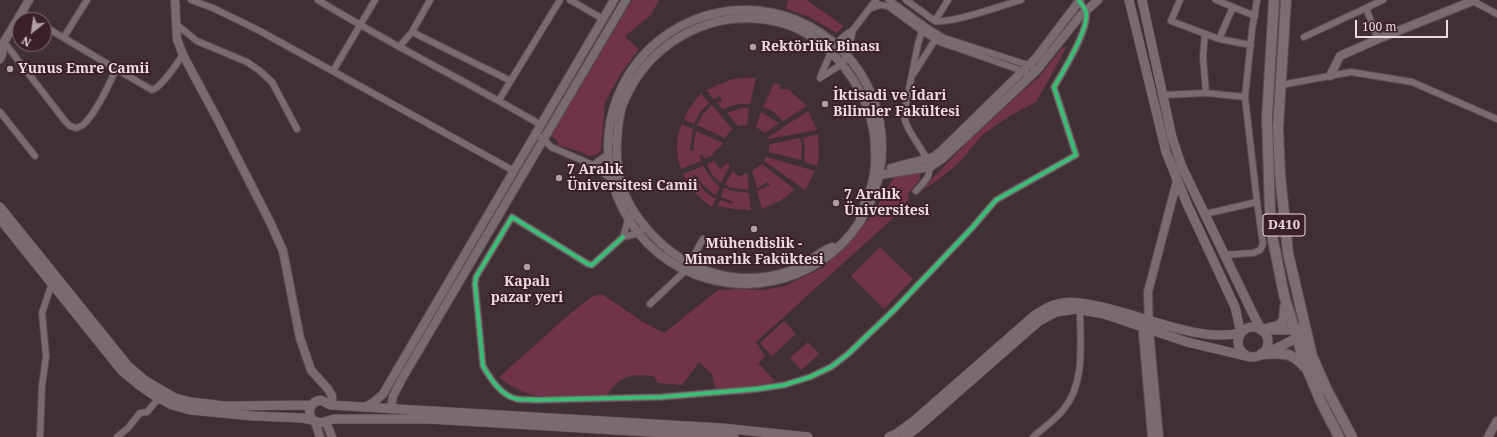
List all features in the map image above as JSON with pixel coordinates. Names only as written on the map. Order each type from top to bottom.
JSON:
[{"type":"highway","name":"D410","points":[[1274,0],[1267,118],[1268,180],[1273,240],[1284,295],[1308,371],[1321,402],[1339,437]]},
{"type":"highway","name":"D410","points":[[1286,0],[1278,128],[1283,215],[1288,253],[1312,356],[1326,388],[1352,437]]},
{"type":"highway","points":[[1262,330],[1278,326],[1284,321],[1286,311],[1284,295]]},
{"type":"highway","points":[[1262,354],[1286,354],[1296,358],[1308,371]]},
{"type":"main road","points":[[1129,0],[1166,152],[1177,181],[1235,307],[1241,333]]},
{"type":"main road","points":[[1142,0],[1172,137],[1182,167],[1223,255],[1267,337],[1268,347],[1262,354]]},
{"type":"main road","points":[[0,207],[128,366],[150,383],[175,398],[191,402],[225,406],[312,405]]},
{"type":"main road","points":[[0,219],[122,371],[139,385],[172,405],[190,410],[314,421],[320,423],[328,421],[428,419],[722,434]]},
{"type":"main road","points":[[889,437],[896,434],[914,421],[1035,315],[1054,305],[1076,302],[1105,307],[1202,334],[1232,335],[1241,333]]},
{"type":"main road","points":[[905,437],[1039,321],[1056,312],[1080,310],[1104,314],[1187,342],[1250,357],[1258,357],[1275,349],[1296,334],[1306,331]]},
{"type":"main road","points":[[1250,357],[1245,355],[1239,348],[1238,337],[1247,328],[1252,327],[1262,330],[1296,334]]},
{"type":"main road","points":[[314,421],[309,412],[314,402],[320,400],[331,405],[722,434],[808,437]]},
{"type":"main road","points":[[328,421],[332,411],[331,405]]},
{"type":"street","points":[[22,12],[29,0]]},
{"type":"street","points":[[64,37],[87,0]]},
{"type":"street","points":[[175,0],[177,39],[183,56],[219,122],[270,222],[283,251],[300,338],[311,370],[328,389],[332,396],[331,405]]},
{"type":"street","points":[[191,0],[213,8],[260,31],[514,171]]},
{"type":"street","points":[[318,0],[360,26],[499,100],[542,125]]},
{"type":"street","points":[[333,71],[375,0]]},
{"type":"street","points":[[399,47],[412,32],[430,0]]},
{"type":"street","points":[[499,100],[560,0]]},
{"type":"street","points":[[570,0],[603,19]]},
{"type":"street","points":[[391,409],[393,396],[403,377],[461,281],[539,137],[542,125],[614,0]]},
{"type":"street","points":[[365,407],[374,402],[383,394],[514,171],[539,137],[626,0]]},
{"type":"street","points":[[853,30],[847,33],[834,49],[820,78],[842,64],[847,55],[853,30],[876,0]]},
{"type":"street","points":[[889,0],[944,38],[1026,68],[1031,76]]},
{"type":"street","points":[[906,0],[935,21],[954,19],[1021,0]]},
{"type":"street","points":[[935,21],[948,0]]},
{"type":"street","points":[[879,172],[869,112],[860,91],[842,64],[834,49],[830,39],[792,18],[766,11],[749,9],[716,12],[696,18],[681,25],[653,45],[641,57],[631,71],[615,102],[609,127],[607,155],[610,178],[620,205],[632,218],[642,230],[650,246],[664,257],[688,267],[712,280],[764,284],[782,280],[815,265],[828,254],[832,247],[860,219],[861,212],[879,172],[883,138],[877,112],[868,90],[847,55],[834,49],[803,32],[778,22],[760,19],[725,21],[696,29],[681,36],[664,47],[642,71],[623,106],[617,140],[617,165],[619,182],[632,218],[623,237],[592,265],[588,264],[512,217],[476,277],[475,284],[482,366],[500,389],[516,399],[536,400],[660,397],[757,390],[784,385],[810,377],[831,367],[848,354],[879,324],[972,228],[996,200],[1076,155],[1054,87],[1082,33],[1085,21],[1085,11],[1080,0],[1036,58],[940,152],[933,157],[879,172]]},
{"type":"street","points":[[879,172],[930,167],[942,159],[1037,70],[1085,11],[1098,0]]},
{"type":"street","points":[[1180,0],[1171,21],[1218,39],[1251,45]]},
{"type":"street","points":[[1216,0],[1255,16]]},
{"type":"street","points":[[1223,255],[1253,253],[1260,250],[1263,244],[1245,98],[1258,0]]},
{"type":"street","points":[[1304,37],[1383,0]]},
{"type":"street","points":[[1330,76],[1340,56],[1378,39],[1474,1],[1497,14]]},
{"type":"street","points":[[869,9],[880,5],[888,6],[935,40],[946,46],[1037,70]]},
{"type":"street","points":[[1218,39],[1234,8]]},
{"type":"street","points":[[1366,8],[1378,39]]},
{"type":"street","points":[[176,24],[197,41],[247,62],[260,71],[272,82],[297,130]]},
{"type":"street","points":[[0,59],[2,55],[2,44],[12,28]]},
{"type":"street","points":[[52,30],[116,70],[152,90],[161,83],[183,56]]},
{"type":"street","points":[[916,191],[928,176],[930,167],[910,133],[904,120],[904,114],[922,31]]},
{"type":"street","points":[[412,32],[511,81]]},
{"type":"street","points":[[1205,34],[1203,57],[1206,93]]},
{"type":"street","points":[[912,76],[935,40]]},
{"type":"street","points":[[2,44],[65,121],[70,126],[76,128],[84,125],[106,90],[116,70]]},
{"type":"street","points":[[1281,85],[1351,72],[1412,82],[1497,119]]},
{"type":"street","points":[[1163,95],[1206,93],[1245,98]]},
{"type":"street","points":[[0,112],[35,156]]},
{"type":"street","points":[[539,137],[551,147],[593,165],[610,178]]},
{"type":"street","points":[[608,140],[617,140]]},
{"type":"street","points":[[593,165],[607,155]]},
{"type":"street","points":[[1159,437],[1145,318],[1148,292],[1177,181]]},
{"type":"street","points":[[1205,214],[1257,202]]},
{"type":"street","points":[[623,237],[642,230]]},
{"type":"street","points":[[650,304],[688,267],[703,239]]},
{"type":"street","points":[[40,437],[42,386],[46,356],[42,312],[52,283]]},
{"type":"street","points":[[1033,437],[1064,409],[1077,383],[1080,364],[1080,310]]},
{"type":"street","points":[[1146,328],[1152,437]]},
{"type":"street","points":[[117,437],[128,428],[140,413],[147,412],[159,398]]},
{"type":"street","points":[[314,421],[320,437]]},
{"type":"street","points":[[328,421],[332,437]]},
{"type":"street","points":[[1488,437],[1497,421]]},
{"type":"shaded area","points":[[632,0],[659,0],[651,15],[625,36],[639,49],[621,73],[605,102],[600,152],[596,155],[588,156],[582,152],[558,145],[557,140],[551,136]]},
{"type":"shaded area","points":[[788,0],[807,0],[843,27],[838,32],[835,32],[809,17],[786,9]]},
{"type":"shaded area","points":[[1066,47],[1036,102],[1011,115],[982,135],[959,163],[935,182],[919,192],[983,126],[1039,77],[1062,48]]},
{"type":"shaded area","points":[[756,78],[750,104],[730,106],[723,109],[717,103],[722,101],[720,96],[713,99],[707,90],[732,79]]},
{"type":"shaded area","points":[[774,83],[780,85],[782,90],[788,89],[807,106],[783,121],[773,111],[763,107]]},
{"type":"shaded area","points":[[701,93],[709,103],[700,112],[694,124],[684,120],[688,110]]},
{"type":"shaded area","points":[[712,105],[733,130],[730,131],[725,138],[697,125],[704,113]]},
{"type":"shaded area","points":[[742,108],[749,108],[747,125],[738,126],[727,113]]},
{"type":"shaded area","points":[[808,111],[817,130],[767,138]]},
{"type":"shaded area","points":[[761,112],[779,123],[765,133],[756,127]]},
{"type":"shaded area","points":[[682,124],[693,129],[690,150],[694,150],[696,131],[723,143],[712,156],[704,159],[703,155],[700,154],[701,161],[681,169],[678,158],[677,141]]},
{"type":"shaded area","points":[[818,134],[819,154],[817,166],[804,162],[805,149],[803,138]]},
{"type":"shaded area","points":[[800,138],[802,144],[801,160],[769,152],[769,146],[771,144]]},
{"type":"shaded area","points":[[766,157],[815,171],[805,190],[764,161]]},
{"type":"shaded area","points":[[714,161],[720,169],[728,163],[730,165],[721,183],[712,175],[707,164]]},
{"type":"shaded area","points":[[762,164],[793,188],[793,191],[780,201],[762,209],[757,191],[770,185],[768,182],[757,188],[752,171]]},
{"type":"shaded area","points":[[703,166],[714,182],[720,187],[716,195],[703,185],[696,175],[693,176],[706,193],[716,199],[712,207],[695,193],[683,174]]},
{"type":"shaded area","points":[[733,171],[735,174],[740,176],[747,173],[749,190],[731,188],[725,184]]},
{"type":"shaded area","points":[[920,173],[920,179],[908,194],[909,199],[891,220],[756,342],[765,356],[758,363],[775,381],[744,395],[720,393],[714,384],[712,374],[699,362],[682,385],[658,383],[654,376],[638,375],[625,378],[620,381],[610,391],[605,399],[563,399],[536,396],[523,392],[511,386],[499,377],[591,297],[602,294],[643,322],[664,333],[718,290],[762,290],[785,286],[824,267],[847,239],[872,216],[894,177]]},
{"type":"shaded area","points":[[724,188],[732,191],[749,193],[751,210],[718,206],[720,200],[732,204],[733,202],[721,197]]},
{"type":"shaded area","points":[[880,247],[913,279],[884,309],[851,276]]},
{"type":"shaded area","points":[[784,321],[796,334],[772,356],[760,343]]},
{"type":"shaded area","points":[[808,342],[819,354],[801,370],[790,358]]},
{"type":"cycle path","points":[[623,237],[592,265],[588,264],[512,217],[476,277],[475,284],[483,366],[497,386],[506,394],[517,399],[536,400],[661,397],[757,389],[784,385],[810,377],[831,367],[848,354],[895,309],[972,228],[996,200],[1076,155],[1054,87],[1075,50],[1084,28],[1086,12],[1079,1]]},
{"type":"place","name":"Rektörlük Binası","points":[[753,47]]},
{"type":"place","name":"Yunus Emre Camii","points":[[10,69]]},
{"type":"place","name":"İktisadi ve İdari Bilimler Fakültesi","points":[[825,104]]},
{"type":"place","name":"7 Aralık Üniversitesi Camii","points":[[559,178]]},
{"type":"place","name":"7 Aralık Üniversitesi","points":[[836,203]]},
{"type":"place","name":"Mühendislik - Mimarlık Faküktesi","points":[[754,229]]},
{"type":"place","name":"Kapalı pazar yeri","points":[[527,267]]}]
